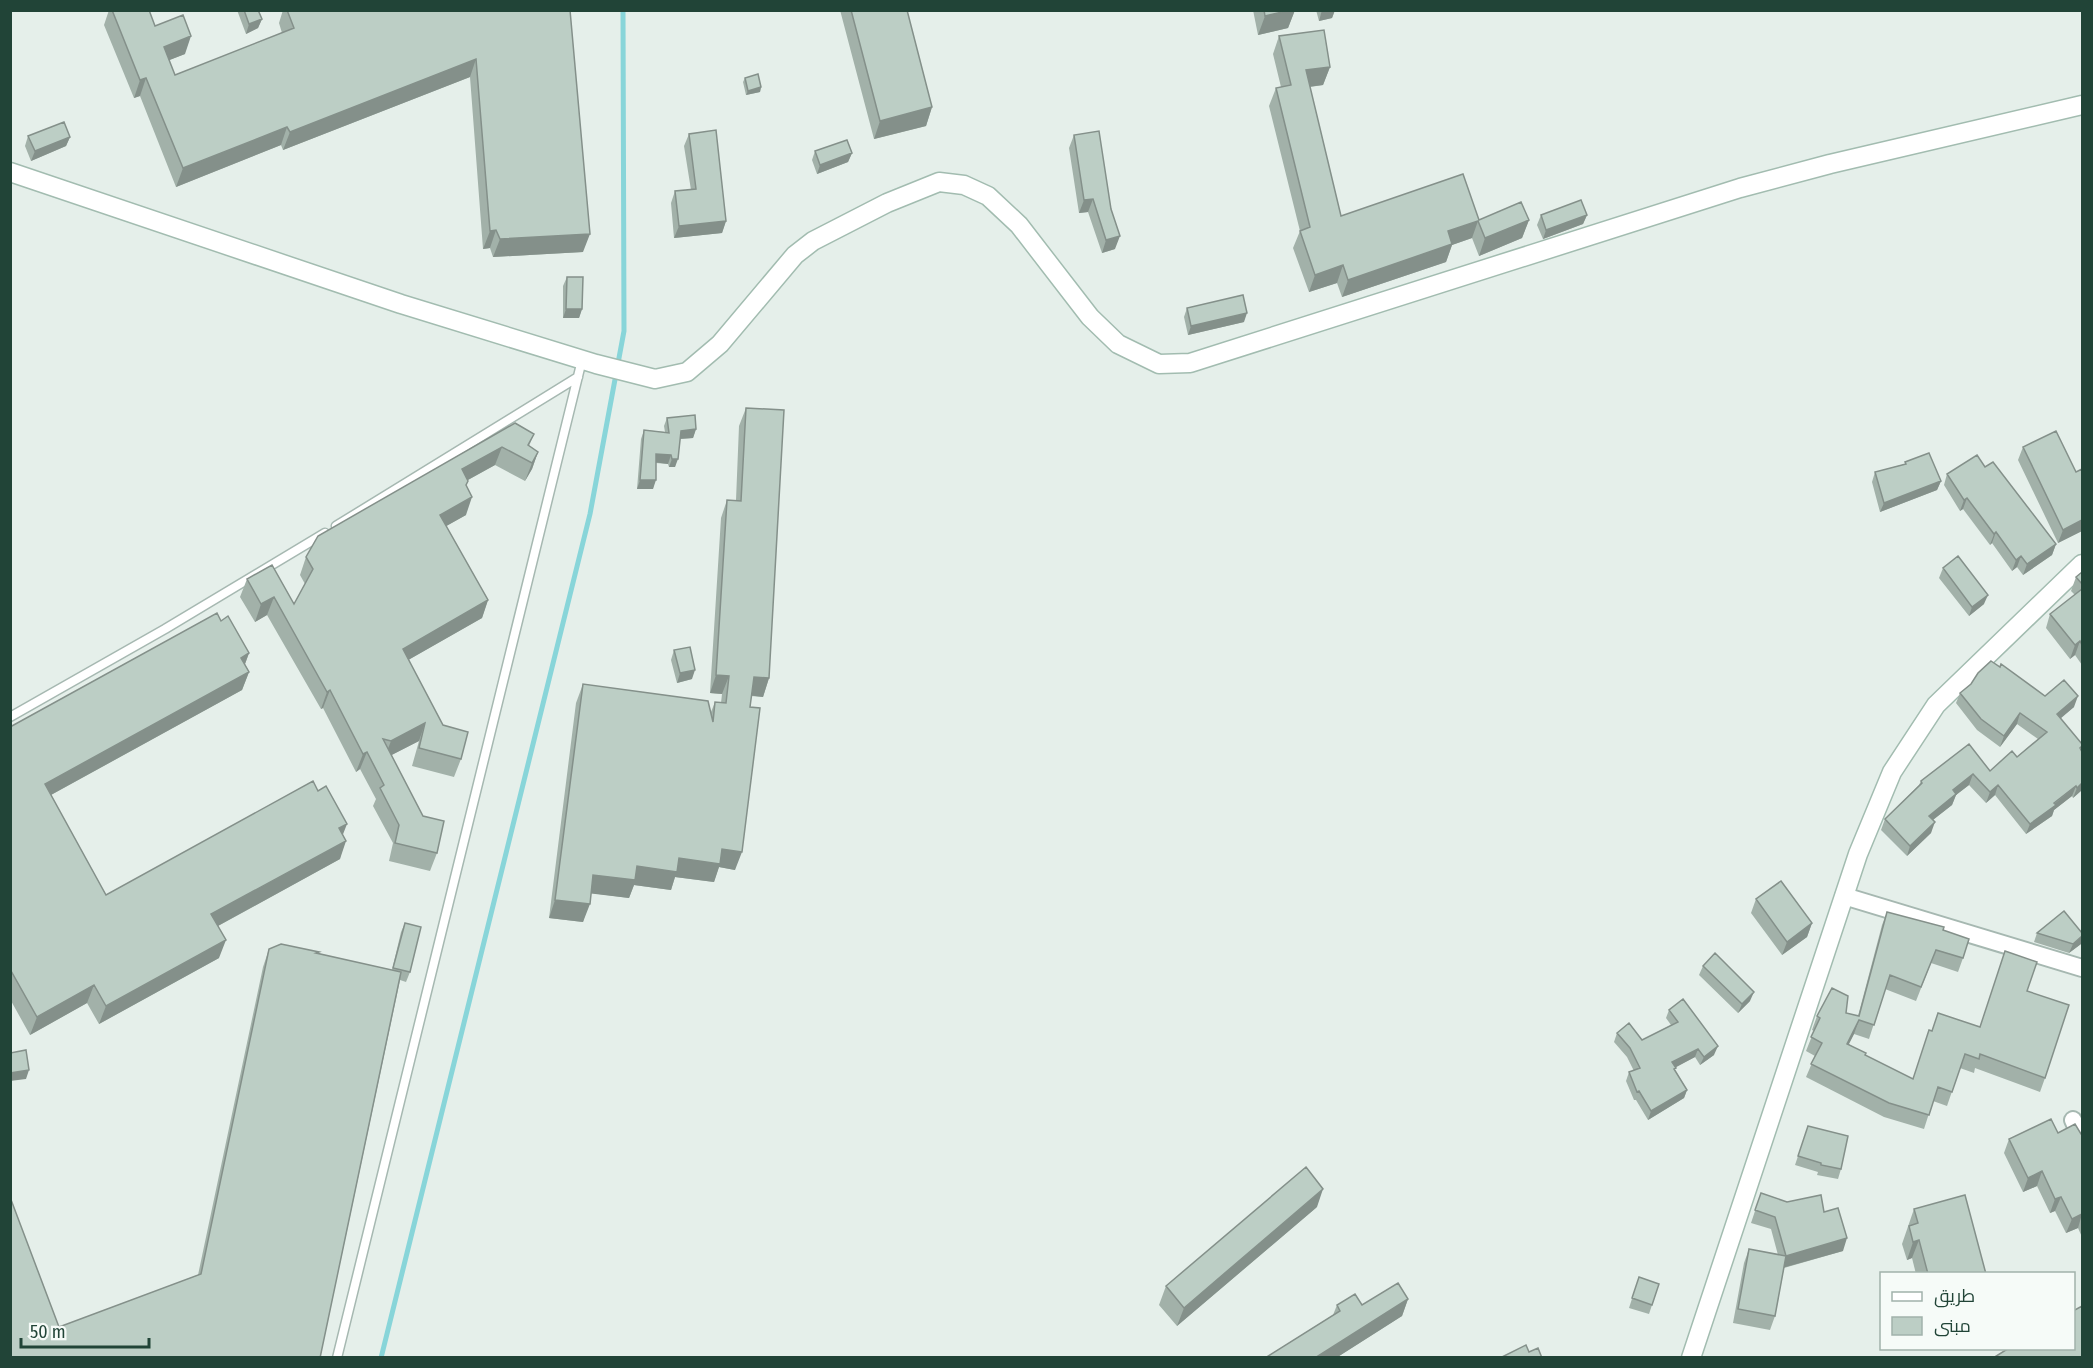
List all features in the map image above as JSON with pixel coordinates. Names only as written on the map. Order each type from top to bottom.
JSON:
[{"type":"main road","points":[[10,172],[585,367],[655,379],[687,372],[720,344],[795,255],[813,241],[887,203],[939,182],[964,185],[988,196],[1019,225],[1090,317],[1118,344],[1159,364],[1190,363],[1740,188],[1830,164],[2082,105]]},
{"type":"main road","points":[[1691,1358],[1858,854],[1892,772],[1936,705],[2082,564]]},
{"type":"street","points":[[1844,896],[2082,968]]},
{"type":"street","points":[[2073,1120],[2082,1140]]},
{"type":"lane","points":[[10,717],[165,629],[377,501],[585,367]]},
{"type":"lane","points":[[337,1358],[585,367]]},
{"type":"building","points":[[112,10],[149,10],[155,26],[183,15],[191,36],[164,47],[175,75],[294,28],[287,10],[570,10],[590,234],[500,239],[496,230],[490,231],[476,59],[290,132],[287,127],[183,168],[146,78],[140,80]]},
{"type":"building","points":[[244,10],[258,10],[262,19],[249,24]]},
{"type":"building","points":[[851,10],[907,10],[932,107],[880,121]]},
{"type":"building","points":[[1264,10],[1291,10],[1265,16]]},
{"type":"building","points":[[1324,30],[1330,67],[1306,70],[1341,216],[1463,174],[1479,220],[1521,202],[1529,220],[1485,238],[1478,221],[1448,231],[1452,244],[1348,280],[1343,265],[1315,275],[1300,231],[1310,227],[1276,88],[1291,85],[1279,36]]},
{"type":"building","points":[[758,74],[761,87],[748,91],[745,78]]},
{"type":"building","points":[[64,122],[70,137],[35,151],[28,136]]},
{"type":"building","points":[[716,130],[726,221],[679,226],[675,191],[696,189],[689,134]]},
{"type":"building","points":[[1099,131],[1111,209],[1120,236],[1106,240],[1093,199],[1084,200],[1074,135]]},
{"type":"building","points":[[847,140],[852,153],[820,165],[815,151]]},
{"type":"building","points":[[1581,200],[1587,215],[1546,230],[1541,215]]},
{"type":"building","points":[[567,277],[583,277],[582,309],[566,309]]},
{"type":"building","points":[[1243,295],[1247,313],[1191,326],[1187,308]]},
{"type":"building","points":[[746,408],[784,410],[769,678],[754,677],[750,707],[760,708],[742,852],[722,849],[720,864],[679,858],[677,872],[637,866],[635,880],[593,875],[590,904],[555,900],[583,684],[708,701],[713,722],[715,702],[726,703],[729,676],[716,675],[727,500],[741,501]]},
{"type":"building","points":[[695,415],[696,429],[681,431],[678,459],[672,459],[671,455],[656,454],[656,480],[640,480],[644,430],[669,433],[667,418]]},
{"type":"building","points":[[515,423],[534,434],[528,445],[538,452],[532,463],[502,447],[462,469],[472,497],[440,515],[488,600],[403,649],[443,725],[468,732],[461,759],[419,748],[425,723],[391,741],[383,739],[423,816],[444,821],[437,853],[395,843],[399,825],[380,788],[384,785],[367,752],[363,754],[330,690],[327,692],[274,597],[261,604],[247,579],[272,565],[294,604],[313,569],[306,557],[318,536]]},
{"type":"building","points":[[2056,431],[2076,472],[2082,469],[2082,520],[2063,530],[2023,447]]},
{"type":"building","points":[[1929,453],[1941,481],[1884,503],[1875,472],[1906,464],[1905,462]]},
{"type":"building","points":[[1977,455],[1985,467],[1993,462],[2056,544],[2027,564],[2021,556],[2016,560],[1967,498],[1964,500],[1947,474]]},
{"type":"building","points":[[1958,556],[1988,595],[1972,607],[1943,568]]},
{"type":"building","points":[[2082,572],[2082,584],[2076,577]]},
{"type":"building","points":[[2082,589],[2082,645],[2080,641],[2075,645],[2050,614]]},
{"type":"building","points":[[217,613],[221,621],[228,616],[249,653],[241,658],[249,672],[45,784],[106,895],[313,781],[318,791],[326,786],[347,824],[339,828],[346,841],[211,914],[226,940],[106,1006],[94,985],[37,1017],[10,969],[10,727]]},
{"type":"building","points":[[690,647],[695,670],[680,673],[674,650]]},
{"type":"building","points":[[1991,661],[2000,667],[2001,664],[2045,696],[2064,680],[2078,696],[2057,714],[2082,744],[2080,748],[2082,783],[2030,824],[1998,785],[1990,792],[1973,774],[1953,790],[1956,794],[1929,816],[1935,822],[1910,846],[1885,819],[1922,783],[1921,781],[1969,744],[1990,771],[2012,751],[2017,757],[2047,732],[2020,713],[2004,736],[1981,719],[1960,693]]},
{"type":"building","points":[[1781,881],[1812,923],[1787,942],[1756,899]]},
{"type":"building","points":[[2064,911],[2082,933],[2082,936],[2073,944],[2037,933]]},
{"type":"building","points":[[1887,912],[1944,927],[1943,930],[1969,939],[1963,958],[1936,950],[1921,987],[1890,975],[1874,1025],[1859,1020],[1847,1044],[1913,1079],[1929,1030],[1932,1031],[1938,1013],[1980,1027],[2005,951],[2037,962],[2027,991],[2069,1005],[2045,1078],[1980,1054],[1979,1059],[1965,1054],[1952,1092],[1938,1087],[1929,1115],[1889,1103],[1811,1064],[1822,1043],[1811,1037],[1820,1018],[1817,1016],[1832,988],[1848,996],[1846,1013],[1859,1016]]},
{"type":"building","points":[[405,923],[421,927],[410,972],[393,968]]},
{"type":"building","points":[[281,944],[401,972],[320,1358],[10,1358],[10,1197],[59,1327],[201,1274],[269,949]]},
{"type":"building","points":[[1715,953],[1754,992],[1742,1004],[1703,966]]},
{"type":"building","points":[[1683,999],[1718,1046],[1704,1057],[1698,1049],[1672,1062],[1687,1090],[1651,1111],[1639,1091],[1637,1092],[1629,1072],[1640,1068],[1630,1048],[1617,1033],[1629,1023],[1642,1040],[1678,1022],[1669,1010]]},
{"type":"building","points":[[26,1050],[29,1070],[10,1073],[10,1053]]},
{"type":"building","points":[[2051,1119],[2058,1133],[2075,1124],[2082,1134],[2082,1214],[2072,1219],[2061,1197],[2055,1199],[2042,1171],[2028,1178],[2009,1139]]},
{"type":"building","points":[[1808,1126],[1848,1136],[1841,1169],[1821,1165],[1821,1163],[1798,1156]]},
{"type":"building","points":[[1306,1167],[1323,1189],[1184,1308],[1166,1286]]},
{"type":"building","points":[[1761,1193],[1787,1202],[1821,1195],[1824,1212],[1838,1208],[1847,1238],[1786,1256],[1775,1217],[1755,1210]]},
{"type":"building","points":[[1965,1195],[1985,1272],[1927,1272],[1919,1240],[1913,1242],[1909,1226],[1918,1223],[1914,1209]]},
{"type":"building","points":[[1749,1249],[1786,1256],[1775,1316],[1738,1309]]},
{"type":"building","points":[[1639,1277],[1659,1284],[1652,1305],[1632,1298]]},
{"type":"building","points":[[1398,1283],[1408,1299],[1315,1358],[1265,1358],[1340,1311],[1337,1305],[1355,1294],[1362,1305]]},
{"type":"building","points":[[2082,1306],[2082,1358],[1993,1358],[2006,1350],[2075,1350],[2075,1310]]},
{"type":"building","points":[[1526,1345],[1529,1352],[1538,1348],[1542,1358],[1500,1358]]},
{"type":"waterway","points":[[381,1358],[590,514],[624,331],[623,10]]}]
